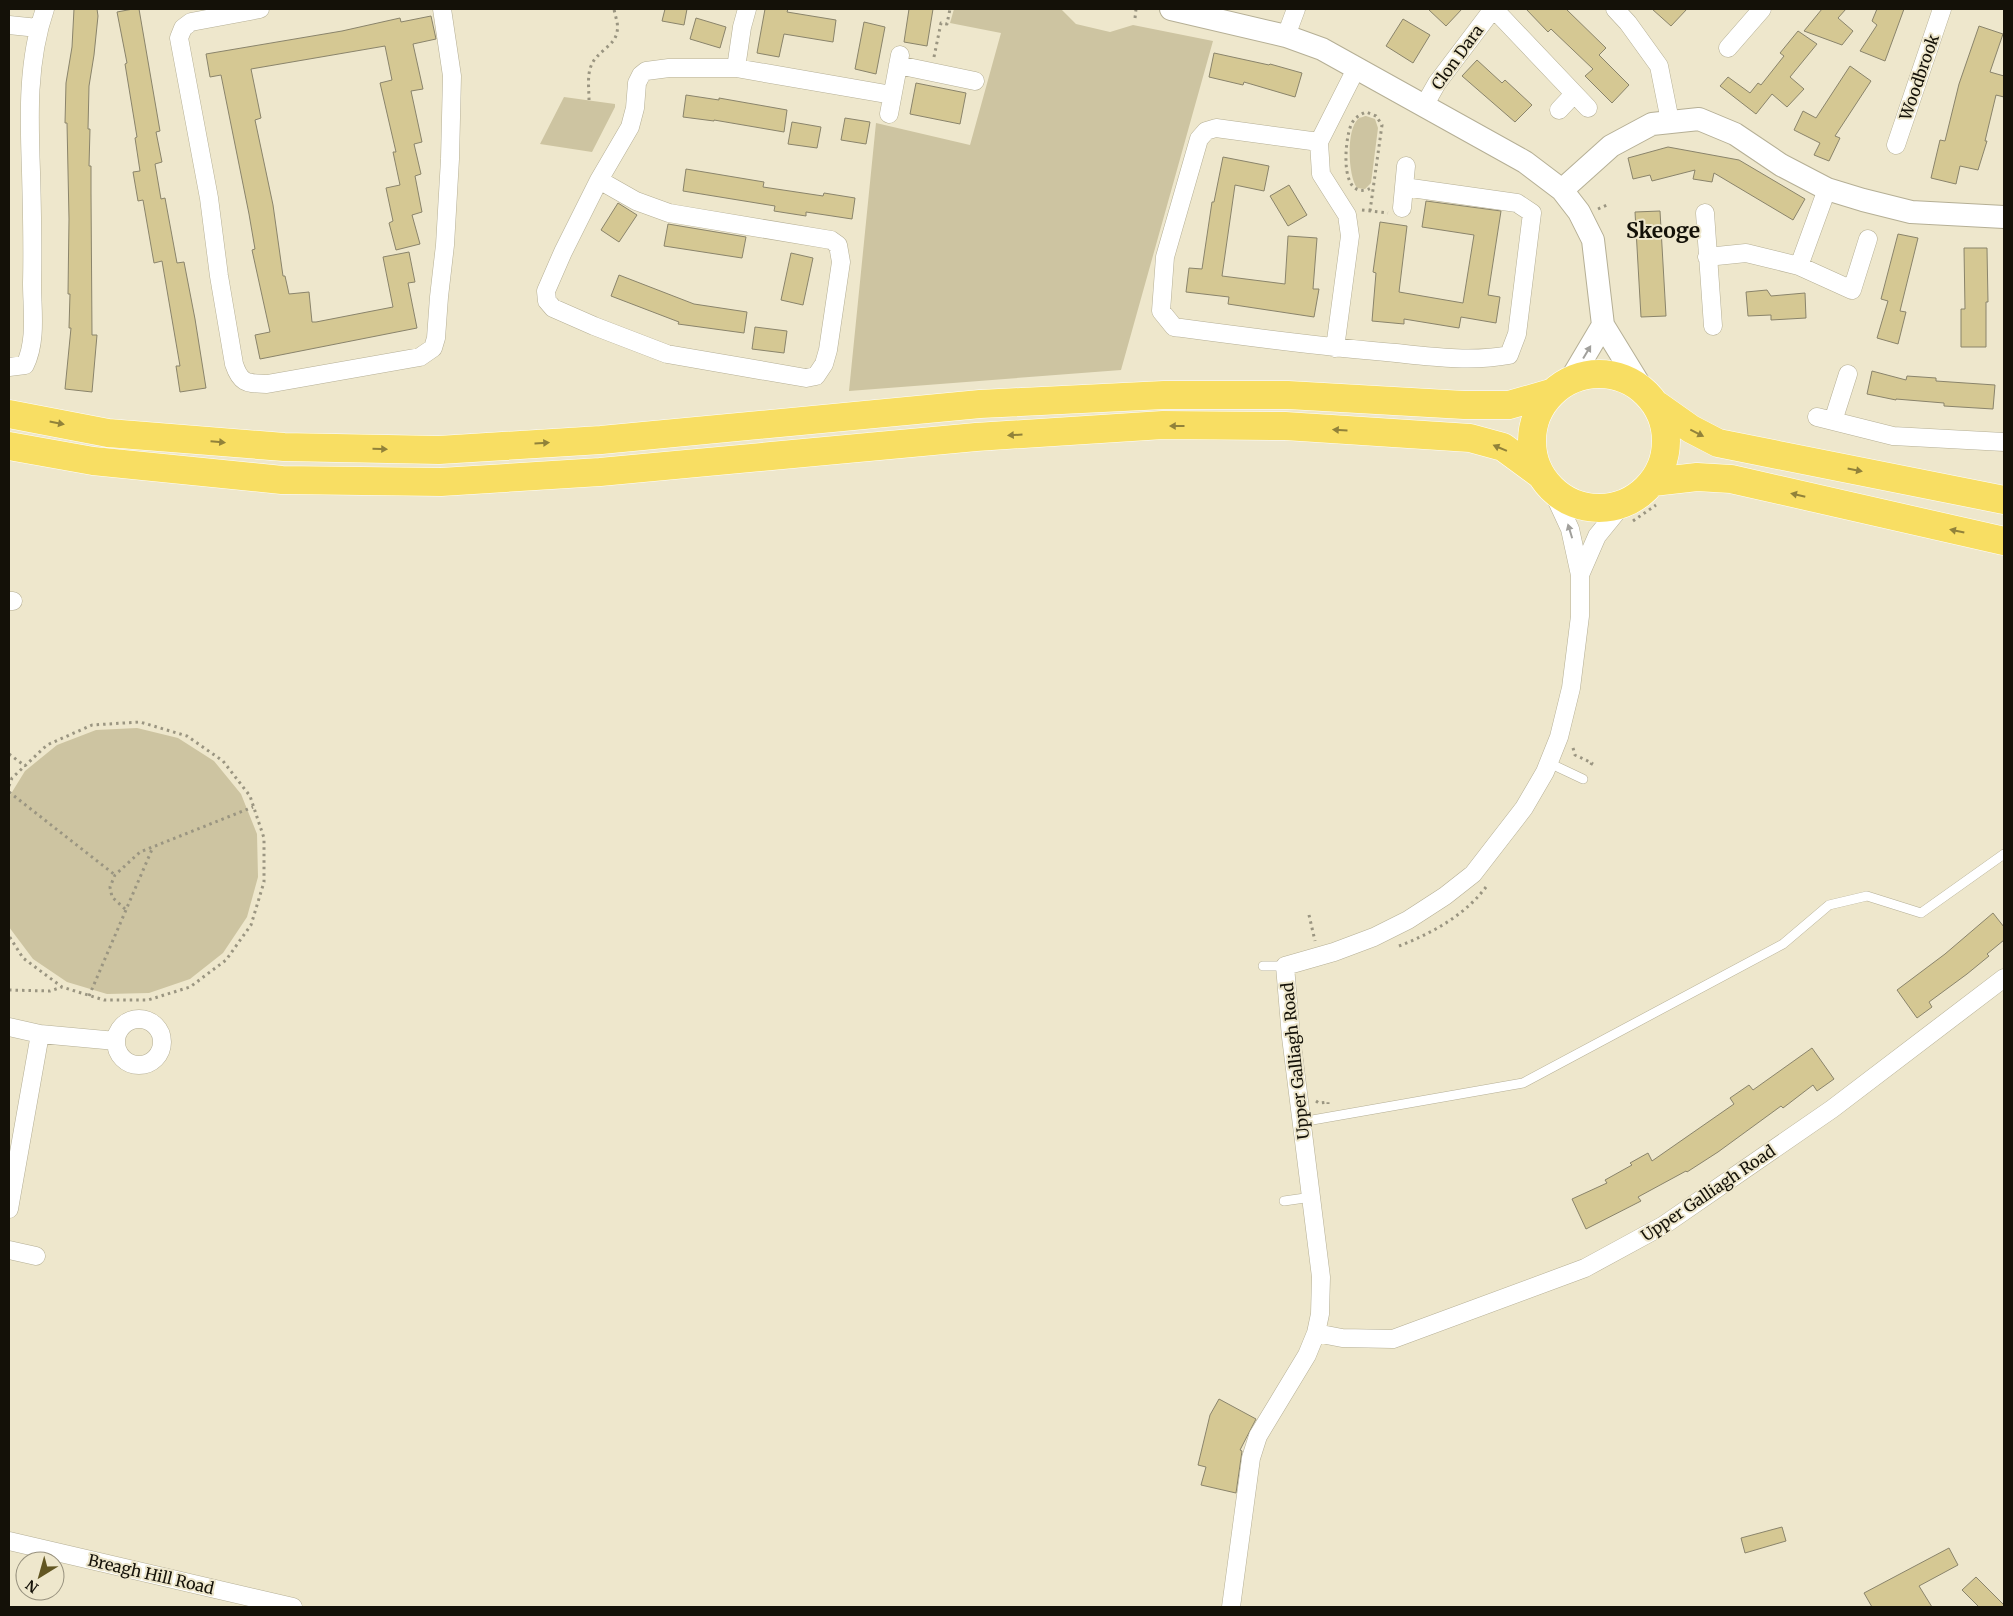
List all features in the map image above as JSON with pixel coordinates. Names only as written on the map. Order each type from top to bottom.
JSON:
[{"type":"highway","points":[[9,414],[108,433],[284,447],[439,450],[601,440],[970,405],[1164,395],[1288,395],[1464,405],[1509,405],[1588,374],[1607,373],[1625,378],[1691,430],[1718,443],[2004,500]]},
{"type":"highway","points":[[1546,482],[1532,454],[1532,432],[1538,410],[1561,386]]},
{"type":"highway","points":[[9,446],[93,461],[282,480],[441,482],[600,472],[976,437],[1162,426],[1286,426],[1470,438],[1503,447],[1568,501],[1586,507],[1605,508],[1623,504],[1640,495],[1653,482],[1663,464],[1667,444],[1665,424],[1649,396]]},
{"type":"highway","points":[[1653,482],[1697,477],[1731,479],[2004,541]]},
{"type":"street","points":[[9,367],[24,365],[29,357],[32,339],[33,237],[29,115],[38,28],[45,9]]},
{"type":"street","points":[[260,9],[191,22],[183,28],[179,38],[209,198],[219,276],[234,364],[238,375],[243,381],[267,384],[420,357],[433,348],[436,338],[443,270],[450,160],[452,76],[442,9]]},
{"type":"street","points":[[736,68],[746,9]]},
{"type":"street","points":[[1171,9],[1286,36],[1322,49],[1525,162],[1562,190],[1579,212],[1594,240],[1603,325],[1649,396]]},
{"type":"street","points":[[1286,36],[1296,9]]},
{"type":"street","points":[[1494,9],[1588,108]]},
{"type":"street","name":"Clon Dara","points":[[1424,106],[1437,82],[1494,9]]},
{"type":"street","points":[[1615,9],[1628,22],[1660,66],[1670,121]]},
{"type":"street","points":[[1728,48],[1762,9]]},
{"type":"street","name":"Woodbrook","points":[[1896,145],[1942,9]]},
{"type":"street","points":[[9,25],[38,28]]},
{"type":"street","points":[[889,114],[899,60],[931,72],[976,81]]},
{"type":"street","points":[[1335,348],[1350,236],[1348,215],[1321,174],[1318,142],[1357,67]]},
{"type":"street","points":[[599,180],[636,202],[669,213],[831,240],[838,245],[841,262],[828,350],[824,364],[816,376],[806,378],[667,354],[553,308],[546,301],[546,291],[599,180],[630,127],[635,108],[637,82],[646,71],[669,68],[736,68],[892,95]]},
{"type":"street","points":[[1560,110],[1574,94]]},
{"type":"street","points":[[1562,190],[1611,146],[1652,124],[1699,119],[1735,134],[1781,166],[1827,189],[1911,212],[2004,217]]},
{"type":"street","points":[[1318,142],[1216,128],[1206,131],[1199,138],[1165,256],[1161,310],[1174,327],[1335,348],[1446,358],[1509,355],[1517,334],[1532,213],[1517,203],[1404,187]]},
{"type":"street","points":[[1402,208],[1406,166]]},
{"type":"street","points":[[1799,266],[1827,189]]},
{"type":"street","points":[[1705,213],[1713,326]]},
{"type":"street","points":[[1707,257],[1746,253],[1799,266],[1852,290],[1868,239]]},
{"type":"street","points":[[1561,386],[1603,325]]},
{"type":"street","points":[[1848,374],[1825,419],[1894,436],[2004,442]]},
{"type":"street","name":"Upper Galliagh Road","points":[[1231,1607],[1251,1458],[1258,1436],[1307,1355],[1316,1333],[1320,1314],[1321,1277],[1291,1036],[1285,966],[1374,937],[1408,920],[1445,896],[1473,874],[1524,808],[1546,772],[1558,737],[1571,688],[1580,616],[1580,575],[1570,529],[1546,482]]},
{"type":"street","name":"Upper Galliagh Road","points":[[1580,575],[1597,536],[1623,504]]},
{"type":"street","name":"Upper Galliagh Road","points":[[1316,1333],[1342,1338],[1393,1339],[1585,1268],[1664,1225],[1816,1120],[2004,978]]},
{"type":"street","points":[[9,1027],[40,1034],[116,1040]]},
{"type":"street","points":[[9,1209],[40,1034]]},
{"type":"street","points":[[9,1250],[36,1256]]},
{"type":"street","name":"Breagh Hill Road","points":[[9,1541],[293,1607]]},
{"type":"lane","points":[[1549,763],[1583,778]]},
{"type":"lane","points":[[1301,1122],[1524,1083],[1783,944],[1829,905],[1867,896],[1921,913],[2004,854]]},
{"type":"lane","points":[[1263,966],[1285,966]]},
{"type":"lane","points":[[1284,1201],[1312,1197]]},
{"type":"path","points":[[589,100],[588,76],[591,65],[617,33],[614,9]]},
{"type":"path","points":[[931,72],[941,23],[947,24],[950,9]]},
{"type":"path","points":[[1135,18],[1136,9]]},
{"type":"path","points":[[1370,211],[1382,125],[1376,116],[1366,112],[1357,116],[1350,127],[1347,142],[1347,170],[1350,185],[1356,190],[1365,191],[1373,187]]},
{"type":"path","points":[[1348,215],[1361,210],[1385,214],[1402,208]]},
{"type":"path","points":[[9,786],[12,778],[47,745],[92,726],[140,722],[187,736],[223,761],[250,796],[264,838],[264,882],[251,925],[226,960],[190,987],[148,1000],[104,1000],[89,996],[62,987],[23,958],[9,936]]},
{"type":"path","points":[[9,754],[25,766]]},
{"type":"path","points":[[9,792],[115,874]]},
{"type":"path","points":[[125,909],[112,897],[110,888],[115,874],[140,852],[253,807]]},
{"type":"path","points":[[89,996],[153,846]]},
{"type":"path","points":[[1401,945],[1448,923],[1475,901]]},
{"type":"path","points":[[1309,915],[1319,956]]},
{"type":"path","points":[[9,990],[50,991],[62,987]]},
{"type":"shaded area","points":[[954,9],[1061,9],[1076,24],[1110,32],[1133,25],[1213,41],[1121,370],[849,391],[876,123],[970,145],[1001,33],[950,23]]},
{"type":"shaded area","points":[[564,97],[615,104],[592,152],[540,144]]},
{"type":"shaded area","points":[[1366,116],[1375,119],[1378,128],[1371,183],[1365,189],[1357,188],[1354,182],[1350,164],[1350,143],[1354,125],[1358,119]]},
{"type":"shaded area","points":[[137,728],[178,738],[214,761],[241,794],[257,834],[258,877],[247,917],[223,953],[190,979],[149,993],[107,994],[67,982],[33,959],[9,927],[9,797],[25,771],[57,745],[96,730]]},
{"type":"building","points":[[74,9],[97,9],[98,16],[89,86],[88,129],[90,129],[89,166],[91,166],[92,335],[97,335],[92,392],[65,389],[71,328],[69,328],[70,294],[68,294],[69,219],[67,123],[65,123],[66,83],[72,47]]},
{"type":"building","points":[[139,9],[160,131],[156,132],[162,162],[155,164],[161,199],[165,198],[177,263],[184,262],[206,388],[180,392],[176,366],[180,366],[162,261],[154,263],[143,200],[138,201],[133,172],[140,171],[135,138],[137,137],[125,64],[127,63],[117,12]]},
{"type":"building","points":[[665,9],[687,9],[684,25],[662,21]]},
{"type":"building","points":[[765,9],[788,9],[787,12],[836,20],[833,42],[784,34],[779,57],[757,53]]},
{"type":"building","points":[[909,9],[933,9],[927,46],[904,42]]},
{"type":"building","points":[[1428,9],[1462,9],[1446,26]]},
{"type":"building","points":[[1526,9],[1566,9],[1606,48],[1599,55],[1629,85],[1612,103],[1585,76],[1593,69],[1551,29],[1548,32]]},
{"type":"building","points":[[1652,9],[1687,9],[1671,26]]},
{"type":"building","points":[[1822,9],[1846,9],[1838,18],[1853,31],[1842,45],[1804,31]]},
{"type":"building","points":[[1877,9],[1904,9],[1885,61],[1860,51],[1877,25],[1872,21]]},
{"type":"building","points":[[431,16],[436,39],[413,44],[423,89],[411,91],[422,142],[414,144],[421,174],[415,176],[422,212],[412,215],[420,244],[396,250],[389,223],[393,221],[386,188],[400,185],[393,152],[396,152],[380,83],[392,80],[385,46],[251,69],[261,118],[255,120],[273,205],[283,276],[285,276],[289,294],[309,292],[312,322],[393,307],[383,257],[409,252],[415,282],[408,283],[417,328],[260,359],[255,335],[270,332],[252,250],[255,249],[249,214],[221,75],[210,77],[206,54],[342,31],[400,18],[401,22]]},
{"type":"building","points":[[696,18],[726,27],[720,48],[690,39]]},
{"type":"building","points":[[1403,19],[1430,35],[1413,63],[1386,46]]},
{"type":"building","points":[[864,22],[885,27],[876,74],[855,69]]},
{"type":"building","points":[[1979,26],[2003,34],[1990,72],[2004,76],[2004,97],[1996,95],[1985,141],[1987,141],[1978,170],[1960,166],[1956,184],[1931,178],[1940,140],[1945,141],[1959,84]]},
{"type":"building","points":[[1798,31],[1817,44],[1790,77],[1804,89],[1787,107],[1772,94],[1756,114],[1720,86],[1728,77],[1750,93],[1758,83],[1761,85],[1784,56],[1780,53]]},
{"type":"building","points":[[1214,53],[1270,64],[1302,73],[1295,97],[1244,82],[1243,85],[1209,77]]},
{"type":"building","points":[[1477,60],[1502,83],[1505,80],[1532,105],[1515,122],[1462,76]]},
{"type":"building","points":[[1850,66],[1871,81],[1835,136],[1840,138],[1829,161],[1814,155],[1820,143],[1794,130],[1803,111],[1816,118]]},
{"type":"building","points":[[916,83],[966,93],[960,124],[910,114]]},
{"type":"building","points":[[686,95],[719,100],[719,98],[787,110],[784,132],[714,120],[683,117]]},
{"type":"building","points":[[845,118],[870,122],[866,144],[841,140]]},
{"type":"building","points":[[792,122],[821,127],[817,148],[788,144]]},
{"type":"building","points":[[1668,147],[1739,160],[1805,199],[1793,220],[1714,173],[1712,182],[1693,179],[1695,170],[1652,181],[1650,175],[1633,179],[1628,158]]},
{"type":"building","points":[[1223,157],[1269,166],[1264,191],[1235,185],[1222,276],[1285,284],[1288,236],[1317,238],[1313,289],[1319,289],[1314,317],[1228,304],[1229,297],[1186,292],[1189,268],[1202,269],[1212,202],[1214,202]]},
{"type":"building","points":[[686,169],[764,182],[763,187],[823,196],[824,193],[855,198],[852,219],[806,212],[806,216],[774,211],[775,206],[683,191]]},
{"type":"building","points":[[1289,185],[1307,215],[1288,226],[1270,196]]},
{"type":"building","points":[[1426,201],[1501,211],[1488,295],[1500,297],[1496,323],[1461,317],[1459,328],[1404,319],[1404,324],[1372,321],[1376,273],[1373,272],[1380,222],[1407,226],[1399,292],[1463,303],[1474,235],[1422,227]]},
{"type":"building","points":[[618,203],[637,215],[619,242],[601,230]]},
{"type":"building","points":[[1660,211],[1666,316],[1641,317],[1635,212]]},
{"type":"building","points":[[668,224],[746,237],[742,258],[664,246]]},
{"type":"building","points":[[1898,234],[1918,238],[1900,311],[1906,312],[1898,344],[1877,338],[1888,301],[1881,299]]},
{"type":"building","points":[[1964,248],[1987,248],[1988,302],[1986,302],[1986,347],[1961,347],[1961,309],[1965,309]]},
{"type":"building","points":[[791,253],[813,258],[803,305],[781,300]]},
{"type":"building","points":[[619,275],[694,304],[747,312],[744,333],[678,324],[679,322],[611,296]]},
{"type":"building","points":[[1767,290],[1771,296],[1805,293],[1806,318],[1771,320],[1771,315],[1748,316],[1746,292]]},
{"type":"building","points":[[755,327],[787,331],[784,353],[752,349]]},
{"type":"building","points":[[1872,371],[1906,380],[1907,376],[1936,378],[1936,381],[1995,385],[1993,409],[1944,406],[1944,403],[1896,400],[1867,394]]},
{"type":"building","points":[[1993,913],[2004,927],[2004,940],[1987,954],[1989,956],[1929,1002],[1932,1007],[1917,1018],[1897,990],[1945,954]]},
{"type":"building","points":[[1812,1048],[1834,1079],[1817,1091],[1813,1085],[1783,1108],[1781,1106],[1687,1172],[1638,1197],[1641,1201],[1586,1229],[1572,1199],[1607,1183],[1605,1180],[1632,1165],[1630,1163],[1648,1153],[1652,1161],[1734,1104],[1730,1098],[1749,1085],[1753,1090]]},
{"type":"building","points":[[1219,1399],[1256,1419],[1240,1450],[1242,1451],[1236,1493],[1201,1485],[1206,1467],[1198,1465],[1210,1415]]},
{"type":"building","points":[[1782,1527],[1786,1541],[1745,1553],[1741,1538]]},
{"type":"building","points":[[1949,1548],[1958,1565],[1919,1586],[1932,1607],[1872,1607],[1864,1593]]},
{"type":"building","points":[[1976,1577],[2004,1607],[1979,1607],[1962,1590]]},
{"type":"district","name":"Skeoge","points":[[1663,231]]}]
